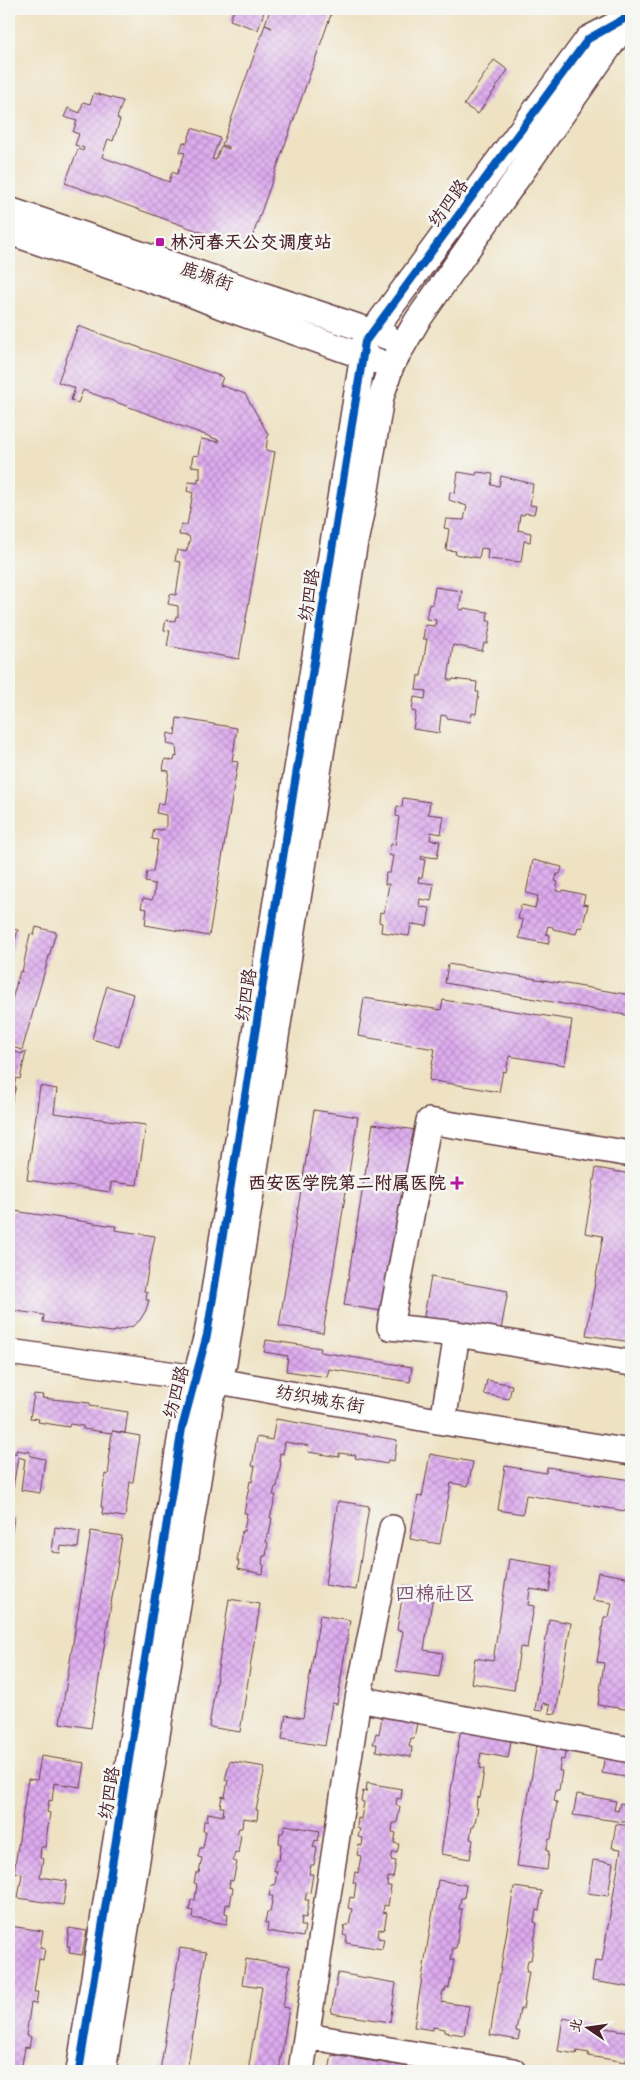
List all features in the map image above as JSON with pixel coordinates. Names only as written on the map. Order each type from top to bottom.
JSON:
[{"type":"street","name":"纺四路","points":[[103,2071],[211,1399],[207,1380],[207,1335],[365,342],[588,39],[626,16]]},
{"type":"street","name":"纺四路","points":[[79,2071],[181,1437],[207,1380],[226,1353],[354,547],[366,489],[381,397],[391,366],[417,321],[626,16]]},
{"type":"street","name":"鹿塬街","points":[[9,210],[405,342]]},
{"type":"street","name":"鹿塬街","points":[[9,232],[189,292],[230,310],[391,366]]},
{"type":"street","points":[[631,1154],[429,1121],[390,1328],[457,1334],[631,1363]]},
{"type":"street","points":[[442,1422],[457,1334]]},
{"type":"street","name":"纺织城东街","points":[[9,1352],[207,1380],[442,1422],[631,1452]]},
{"type":"street","points":[[300,2071],[307,2036],[358,1699],[392,1528]]},
{"type":"street","points":[[358,1699],[631,1750]]},
{"type":"street","points":[[307,2036],[513,2071]]},
{"type":"building","points":[[234,9],[265,9],[258,30],[230,20]]},
{"type":"building","points":[[266,9],[333,9],[248,249],[65,183],[78,149],[83,151],[84,148],[75,145],[79,134],[73,132],[77,121],[64,117],[68,108],[80,113],[83,102],[90,104],[94,93],[123,101],[117,118],[120,120],[113,141],[108,139],[102,157],[169,182],[172,172],[177,174],[185,153],[180,152],[183,142],[187,143],[192,128],[220,138],[212,159],[216,160],[221,146],[229,149],[229,147],[222,145],[265,25],[272,28],[265,24],[270,10]]},
{"type":"building","points":[[494,60],[508,70],[478,114],[464,105]]},
{"type":"building","points":[[78,326],[223,377],[220,385],[245,394],[268,434],[266,450],[275,452],[239,659],[167,646],[170,631],[164,630],[166,620],[175,621],[176,616],[178,617],[178,606],[168,604],[170,594],[176,595],[181,562],[175,561],[177,550],[186,552],[190,541],[189,536],[179,535],[181,524],[187,525],[193,493],[187,491],[189,482],[198,483],[198,478],[200,479],[200,467],[191,466],[193,455],[198,456],[201,439],[219,442],[219,440],[83,390],[78,403],[71,400],[75,388],[58,382]]},
{"type":"building","points":[[458,472],[476,475],[477,472],[493,474],[491,485],[499,486],[501,476],[533,484],[530,505],[536,506],[534,514],[525,513],[520,515],[518,530],[531,533],[530,542],[524,541],[521,562],[487,559],[488,549],[481,548],[479,558],[455,554],[456,551],[446,550],[449,529],[444,528],[446,519],[464,520],[467,506],[449,500],[450,492],[455,493]]},
{"type":"building","points":[[435,587],[462,591],[459,609],[463,610],[464,608],[488,612],[487,621],[491,621],[487,643],[484,643],[482,651],[453,645],[448,680],[477,682],[476,692],[479,692],[476,714],[472,713],[471,722],[447,718],[447,716],[441,715],[439,733],[413,729],[416,712],[412,711],[414,697],[425,699],[426,691],[416,690],[418,676],[421,676],[427,639],[423,639],[425,625],[435,626],[436,620],[426,619],[429,604],[432,605]]},
{"type":"building","points":[[177,718],[237,728],[232,761],[238,762],[209,936],[145,925],[147,909],[141,908],[143,898],[152,900],[154,895],[155,884],[145,882],[147,872],[153,872],[158,840],[152,839],[154,829],[163,830],[166,826],[166,815],[156,813],[158,803],[164,804],[169,771],[163,770],[165,759],[174,761],[175,756],[177,757],[176,746],[167,744],[168,733],[175,735]]},
{"type":"building","points":[[403,798],[430,802],[428,814],[444,816],[441,834],[431,832],[430,840],[440,841],[437,858],[422,856],[421,859],[425,860],[422,878],[419,877],[418,882],[434,884],[431,901],[420,899],[419,907],[430,908],[427,926],[411,924],[409,936],[381,932],[382,923],[379,922],[380,912],[384,913],[389,884],[385,884],[386,873],[390,873],[393,856],[389,855],[391,844],[395,845],[399,817],[396,816],[397,806],[402,807]]},
{"type":"building","points":[[533,860],[562,867],[555,881],[558,882],[556,891],[562,892],[563,890],[585,895],[583,904],[588,905],[582,928],[578,927],[576,934],[553,929],[553,927],[548,926],[546,934],[550,935],[548,944],[519,938],[523,920],[518,919],[521,905],[535,908],[538,896],[526,893]]},
{"type":"building","points":[[36,927],[56,932],[22,1050],[9,1046],[9,1010],[20,971],[22,972],[30,934],[34,935]]},
{"type":"building","points":[[9,929],[18,930],[9,961]]},
{"type":"building","points":[[448,964],[631,995],[631,1016],[445,983]]},
{"type":"building","points":[[107,986],[133,994],[119,1047],[92,1039]]},
{"type":"building","points":[[364,998],[441,1010],[443,1000],[572,1020],[565,1065],[509,1056],[506,1072],[503,1071],[499,1092],[429,1080],[435,1049],[358,1036]]},
{"type":"building","points":[[9,1050],[22,1054],[26,1052],[20,1079],[16,1078],[14,1086],[16,1086],[9,1112]]},
{"type":"building","points":[[40,1086],[57,1089],[54,1113],[146,1125],[137,1185],[111,1182],[110,1192],[27,1180]]},
{"type":"building","points":[[314,1110],[358,1117],[323,1333],[279,1326]]},
{"type":"building","points":[[373,1124],[423,1131],[394,1313],[344,1305]]},
{"type":"building","points":[[596,1168],[631,1174],[631,1342],[586,1335],[603,1236],[585,1233]]},
{"type":"building","points":[[14,1211],[116,1226],[115,1230],[155,1236],[144,1291],[147,1292],[146,1300],[149,1300],[140,1320],[133,1326],[112,1332],[43,1322],[44,1315],[9,1310],[9,1214]]},
{"type":"building","points":[[431,1277],[508,1291],[500,1335],[423,1321]]},
{"type":"building","points":[[266,1340],[321,1348],[320,1352],[412,1367],[410,1382],[329,1369],[327,1377],[286,1371],[288,1356],[264,1352]]},
{"type":"building","points":[[487,1380],[512,1385],[509,1399],[484,1394]]},
{"type":"building","points":[[34,1394],[43,1395],[42,1398],[90,1403],[89,1406],[128,1412],[125,1433],[112,1431],[140,1436],[125,1517],[102,1514],[103,1507],[101,1507],[105,1474],[108,1475],[112,1433],[83,1429],[83,1426],[70,1424],[69,1427],[38,1422],[39,1419],[30,1418]]},
{"type":"building","points":[[276,1419],[397,1440],[394,1461],[388,1460],[387,1464],[355,1458],[356,1455],[339,1453],[339,1457],[308,1452],[309,1446],[285,1442],[283,1454],[280,1453],[279,1461],[281,1462],[277,1487],[275,1487],[273,1495],[276,1495],[270,1518],[272,1518],[269,1535],[267,1534],[266,1556],[263,1556],[263,1574],[238,1569],[239,1561],[237,1561],[247,1513],[244,1513],[250,1481],[252,1482],[255,1466],[252,1466],[257,1437],[272,1440]]},
{"type":"building","points":[[16,1450],[30,1452],[30,1456],[45,1459],[40,1493],[21,1490],[25,1459],[18,1457],[13,1488],[9,1487],[9,1453],[16,1454]]},
{"type":"building","points":[[430,1454],[473,1462],[468,1486],[451,1483],[440,1544],[410,1539],[418,1496],[422,1497]]},
{"type":"building","points":[[505,1466],[546,1473],[547,1467],[631,1480],[631,1512],[526,1495],[523,1514],[498,1510]]},
{"type":"building","points":[[338,1501],[369,1506],[356,1590],[325,1585]]},
{"type":"building","points":[[9,1516],[14,1517],[10,1545],[9,1545]]},
{"type":"building","points":[[55,1527],[80,1531],[78,1548],[61,1546],[60,1553],[52,1552]]},
{"type":"building","points":[[91,1531],[122,1536],[91,1728],[60,1723]]},
{"type":"building","points":[[509,1559],[553,1566],[549,1592],[530,1589],[528,1605],[534,1606],[527,1648],[520,1647],[514,1690],[471,1683],[475,1658],[493,1661]]},
{"type":"building","points":[[598,1572],[631,1578],[631,1647],[625,1684],[631,1685],[631,1710],[598,1705],[604,1663],[597,1662],[604,1617],[609,1617],[612,1603],[593,1600]]},
{"type":"building","points":[[404,1585],[434,1590],[424,1650],[443,1653],[439,1677],[396,1671],[403,1631],[397,1630]]},
{"type":"building","points":[[229,1599],[260,1604],[240,1732],[209,1727]]},
{"type":"building","points":[[320,1615],[350,1620],[337,1704],[332,1703],[325,1746],[282,1739],[286,1715],[303,1718]]},
{"type":"building","points":[[549,1619],[571,1623],[556,1714],[549,1713],[550,1705],[543,1703],[542,1711],[535,1710]]},
{"type":"building","points":[[380,1706],[417,1722],[414,1739],[411,1738],[409,1747],[412,1747],[411,1757],[376,1751],[377,1744],[373,1744],[376,1733],[379,1734],[382,1717],[379,1717]]},
{"type":"building","points":[[462,1721],[513,1730],[508,1758],[481,1753],[479,1764],[481,1764],[480,1768],[484,1769],[480,1798],[477,1797],[476,1808],[478,1808],[470,1839],[473,1840],[470,1859],[441,1854]]},
{"type":"building","points":[[538,1737],[567,1741],[564,1760],[561,1759],[559,1771],[562,1771],[559,1790],[556,1790],[554,1801],[557,1802],[551,1839],[549,1839],[546,1851],[549,1851],[547,1870],[517,1866]]},
{"type":"building","points":[[606,1747],[631,1751],[631,1778],[602,1773]]},
{"type":"building","points":[[41,1756],[85,1763],[81,1787],[54,1783],[52,1801],[49,1800],[47,1812],[50,1813],[45,1847],[41,1847],[40,1858],[43,1859],[40,1877],[67,1881],[63,1905],[18,1898],[22,1874],[14,1872],[28,1779],[37,1780]]},
{"type":"building","points":[[230,1761],[265,1767],[256,1810],[258,1810],[257,1820],[243,1818],[242,1828],[239,1828],[237,1834],[241,1835],[238,1853],[235,1852],[233,1861],[237,1862],[233,1881],[230,1880],[229,1887],[233,1888],[230,1905],[226,1904],[227,1924],[192,1918],[193,1911],[189,1910],[191,1900],[195,1900],[197,1884],[194,1883],[196,1873],[199,1873],[202,1858],[198,1857],[200,1848],[203,1848],[206,1831],[203,1831],[204,1821],[207,1821],[208,1813],[223,1816],[224,1807],[220,1807],[222,1796],[225,1797],[228,1780],[225,1780]]},
{"type":"building","points":[[367,1783],[402,1789],[401,1799],[397,1798],[396,1805],[400,1806],[397,1823],[393,1823],[392,1832],[396,1833],[394,1843],[399,1844],[397,1853],[393,1852],[391,1860],[396,1861],[393,1878],[388,1877],[387,1886],[391,1886],[388,1906],[384,1905],[383,1912],[387,1913],[384,1930],[379,1929],[378,1938],[384,1939],[382,1949],[346,1943],[347,1936],[343,1935],[345,1925],[349,1925],[352,1909],[348,1908],[350,1897],[354,1898],[356,1883],[353,1883],[355,1872],[358,1873],[361,1856],[357,1855],[359,1845],[362,1846],[363,1838],[358,1837],[360,1829],[357,1828],[358,1818],[361,1819],[364,1802],[361,1801],[363,1791],[366,1792]]},
{"type":"building","points":[[577,1794],[616,1801],[614,1810],[618,1811],[620,1803],[631,1805],[631,1823],[573,1815]]},
{"type":"building","points":[[616,1824],[631,1826],[630,1987],[592,1981],[595,1961],[602,1962],[621,1849],[612,1848]]},
{"type":"building","points":[[285,1825],[320,1831],[318,1841],[315,1840],[313,1847],[317,1848],[314,1865],[311,1865],[309,1874],[313,1874],[310,1893],[307,1892],[305,1900],[309,1900],[306,1918],[302,1917],[301,1926],[305,1926],[303,1937],[267,1931],[268,1923],[265,1923],[267,1912],[270,1912],[273,1896],[269,1896],[271,1885],[275,1885],[277,1871],[274,1871],[276,1860],[279,1861],[280,1833],[283,1833]]},
{"type":"building","points":[[593,1860],[613,1863],[608,1896],[588,1893]]},
{"type":"building","points":[[438,1880],[466,1885],[464,1898],[461,1898],[459,1909],[462,1909],[456,1948],[453,1948],[451,1960],[454,1960],[449,1988],[443,1991],[441,2002],[469,2006],[464,2035],[445,2032],[445,2029],[433,2027],[433,2030],[414,2027]]},
{"type":"building","points":[[514,1887],[542,1891],[539,1911],[536,1910],[534,1922],[537,1923],[531,1960],[528,1960],[526,1972],[529,1972],[523,2009],[520,2009],[516,2031],[520,2032],[518,2040],[490,2035]]},
{"type":"building","points":[[10,1926],[43,1931],[40,1948],[45,1949],[43,1960],[39,1959],[34,1992],[38,1992],[36,2004],[31,2003],[26,2036],[31,2037],[29,2048],[25,2047],[21,2071],[9,2071]]},
{"type":"building","points":[[69,1928],[87,1931],[82,1955],[69,1953],[70,1946],[67,1946]]},
{"type":"building","points":[[180,1948],[206,1952],[187,2071],[160,2071]]},
{"type":"building","points":[[246,1959],[290,1966],[283,2007],[289,2008],[279,2071],[248,2071],[262,1987],[242,1984]]},
{"type":"building","points":[[338,1973],[396,1983],[390,2022],[331,2013]]},
{"type":"building","points":[[563,2018],[578,2021],[578,2024],[631,2032],[631,2060],[626,2059],[626,2062],[588,2056],[589,2053],[577,2051],[576,2054],[558,2051]]},
{"type":"building","points":[[332,2055],[429,2070],[429,2071],[329,2071]]},
{"type":"cycle path","points":[[79,2071],[182,1428],[207,1335],[365,342],[588,39],[631,15]]},
{"type":"place","name":"林河春天公交调度站","points":[[160,242]]},
{"type":"place","name":"西安医学院第二附属医院","points":[[457,1183]]},
{"type":"district","name":"四棉社区","points":[[435,1593]]}]
